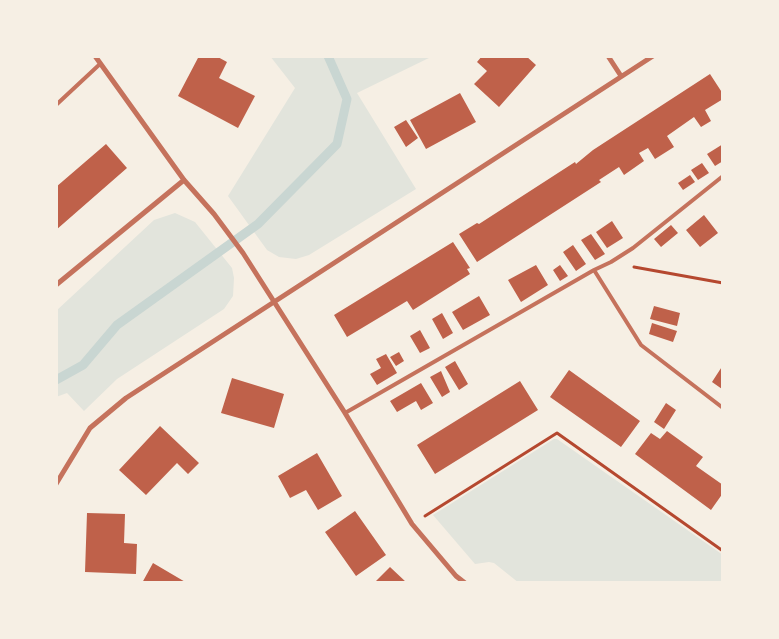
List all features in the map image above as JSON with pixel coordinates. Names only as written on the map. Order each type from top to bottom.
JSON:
[{"type":"street","points":[[95,56],[184,180],[214,214],[243,253],[345,413],[412,524],[456,576],[465,583]]},
{"type":"street","points":[[608,56],[621,76]]},
{"type":"street","points":[[56,484],[90,428],[126,398],[653,56]]},
{"type":"street","points":[[56,285],[184,180]]},
{"type":"lane","points":[[56,105],[100,64]]},
{"type":"lane","points":[[345,413],[611,262],[633,248],[723,176]]},
{"type":"lane","points":[[594,270],[641,345],[723,408]]},
{"type":"path","points":[[611,262],[723,283]]},
{"type":"path","points":[[412,524],[557,434],[723,551]]},
{"type":"shaded area","points":[[270,56],[433,56],[357,93],[416,189],[309,255],[296,259],[279,257],[267,250],[228,196],[295,88]]},
{"type":"shaded area","points":[[175,213],[195,222],[232,268],[234,278],[233,296],[224,309],[117,379],[84,411],[67,393],[56,397],[56,311],[154,220]]},
{"type":"shaded area","points":[[554,439],[557,439],[723,555],[723,583],[519,583],[494,563],[475,564],[433,515]]},
{"type":"building","points":[[199,56],[216,56],[227,62],[219,78],[255,96],[238,128],[178,96]]},
{"type":"building","points":[[482,56],[526,56],[536,65],[499,107],[474,84],[487,71],[477,62]]},
{"type":"building","points":[[710,74],[723,94],[723,99],[705,110],[711,121],[701,127],[694,117],[667,136],[674,147],[655,159],[648,148],[639,153],[644,161],[624,175],[619,167],[599,180],[601,182],[477,262],[459,234],[477,223],[479,224],[575,162],[576,164],[593,150]]},
{"type":"building","points":[[460,93],[476,122],[426,149],[410,120]]},
{"type":"building","points":[[406,120],[418,138],[406,147],[394,127]]},
{"type":"building","points":[[106,144],[127,168],[56,230],[56,187]]},
{"type":"building","points":[[723,144],[723,161],[715,166],[707,154]]},
{"type":"building","points":[[702,163],[709,173],[698,180],[691,170]]},
{"type":"building","points":[[690,175],[695,182],[683,190],[678,183]]},
{"type":"building","points":[[704,215],[718,233],[700,247],[686,230]]},
{"type":"building","points":[[612,221],[623,238],[607,248],[596,232]]},
{"type":"building","points":[[671,225],[678,233],[661,247],[654,239]]},
{"type":"building","points":[[591,234],[605,254],[595,260],[581,240]]},
{"type":"building","points":[[453,242],[470,268],[467,269],[470,274],[413,310],[407,301],[347,337],[334,315]]},
{"type":"building","points":[[573,245],[586,264],[576,271],[563,252]]},
{"type":"building","points":[[536,265],[548,285],[521,302],[508,280]]},
{"type":"building","points":[[560,265],[568,276],[560,281],[553,270]]},
{"type":"building","points":[[479,296],[490,315],[463,330],[452,312]]},
{"type":"building","points":[[654,306],[680,313],[677,326],[650,319]]},
{"type":"building","points":[[442,313],[453,333],[443,339],[432,319]]},
{"type":"building","points":[[652,323],[677,331],[673,342],[649,334]]},
{"type":"building","points":[[420,330],[430,348],[420,353],[410,336]]},
{"type":"building","points":[[399,352],[404,361],[396,366],[390,357]]},
{"type":"building","points":[[386,354],[397,373],[377,385],[370,374],[381,368],[376,359]]},
{"type":"building","points":[[455,361],[468,384],[459,390],[445,367]]},
{"type":"building","points":[[723,365],[723,387],[722,389],[712,382]]},
{"type":"building","points":[[569,370],[640,421],[621,447],[550,397]]},
{"type":"building","points":[[441,371],[450,392],[442,397],[430,377]]},
{"type":"building","points":[[232,378],[284,394],[274,428],[221,413]]},
{"type":"building","points":[[520,381],[538,410],[435,474],[417,445]]},
{"type":"building","points":[[421,383],[433,403],[421,410],[416,401],[397,412],[390,401]]},
{"type":"building","points":[[666,403],[676,410],[664,429],[654,422]]},
{"type":"building","points":[[160,426],[199,463],[188,474],[177,463],[146,495],[119,470]]},
{"type":"building","points":[[667,431],[703,457],[696,466],[723,485],[723,493],[711,510],[635,454],[651,433],[660,439]]},
{"type":"building","points":[[317,453],[342,496],[318,510],[306,490],[290,498],[278,476]]},
{"type":"building","points":[[355,511],[386,555],[356,576],[325,532]]},
{"type":"building","points":[[87,513],[125,514],[124,543],[137,544],[136,574],[85,572]]},
{"type":"building","points":[[153,563],[187,583],[142,583]]},
{"type":"building","points":[[390,567],[407,583],[374,583]]},
{"type":"waterway","points":[[56,380],[83,365],[117,325],[258,224],[337,144],[347,99],[328,56]]}]
